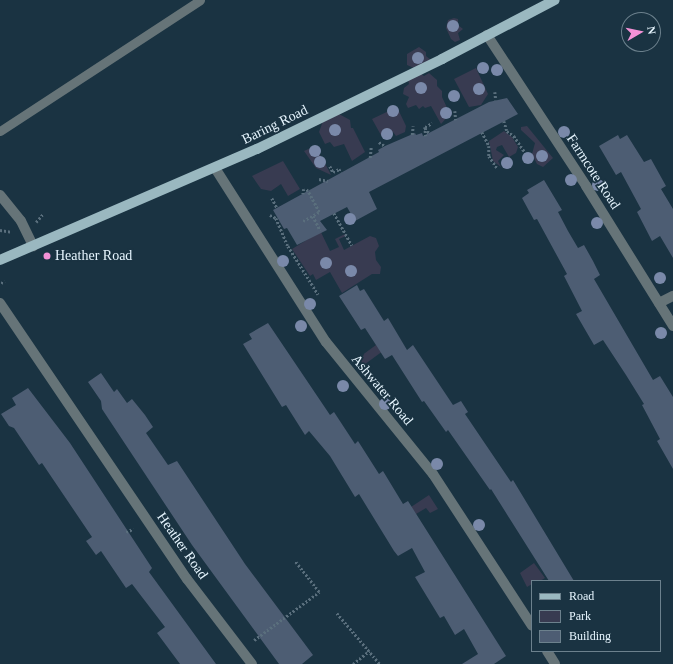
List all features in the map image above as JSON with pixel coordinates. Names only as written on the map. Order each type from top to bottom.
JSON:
[{"type":"main road","name":"Baring Road","points":[[0,260],[215,168],[487,35],[555,0]]},
{"type":"street","name":"Farmcote Road","points":[[487,35],[673,326]]},
{"type":"street","name":"Ashwater Road","points":[[215,168],[326,342],[433,474],[531,624]]},
{"type":"street","points":[[0,195],[21,221],[33,246]]},
{"type":"street","points":[[659,303],[673,296]]},
{"type":"street","name":"Heather Road","points":[[0,302],[187,580],[252,664]]},
{"type":"street","points":[[548,652],[554,664]]},
{"type":"lane","points":[[0,131],[200,0]]},
{"type":"path","points":[[495,92],[496,100]]},
{"type":"path","points":[[455,112],[456,120]]},
{"type":"path","points":[[504,121],[507,131],[514,136],[526,154]]},
{"type":"path","points":[[425,127],[432,124]]},
{"type":"path","points":[[412,135],[413,126]]},
{"type":"path","points":[[425,127],[430,134]]},
{"type":"path","points":[[425,127],[426,136]]},
{"type":"path","points":[[482,132],[488,146],[489,156],[497,168]]},
{"type":"path","points":[[379,142],[384,146]]},
{"type":"path","points":[[370,158],[371,147]]},
{"type":"path","points":[[330,166],[333,172],[339,169],[341,172]]},
{"type":"path","points":[[320,179],[328,181]]},
{"type":"path","points":[[303,194],[304,189],[308,191],[319,212],[303,221]]},
{"type":"path","points":[[272,198],[277,208]]},
{"type":"path","points":[[334,213],[352,240],[352,245]]},
{"type":"path","points":[[36,222],[43,214]]},
{"type":"path","points":[[270,215],[276,218],[288,246],[318,294]]},
{"type":"path","points":[[313,216],[320,230]]},
{"type":"path","points":[[0,230],[12,232]]},
{"type":"path","points":[[0,283],[5,281]]},
{"type":"path","points":[[126,532],[133,529]]},
{"type":"path","points":[[254,640],[319,592],[294,561]]},
{"type":"path","points":[[337,613],[380,664]]},
{"type":"path","points":[[353,664],[369,651]]},
{"type":"green space","points":[[454,18],[458,19],[458,25],[463,29],[458,33],[460,40],[455,42],[451,39],[446,28],[448,20]]},
{"type":"green space","points":[[419,47],[426,52],[426,56],[431,60],[414,68],[407,65],[407,54]]},
{"type":"green space","points":[[476,68],[488,94],[481,105],[469,107],[454,79]]},
{"type":"green space","points":[[420,73],[424,76],[429,73],[437,80],[437,86],[442,91],[442,97],[450,114],[441,124],[431,106],[425,108],[423,106],[419,109],[416,105],[408,108],[406,104],[409,97],[403,94],[404,88],[409,84],[408,80]]},
{"type":"green space","points":[[397,107],[406,126],[405,132],[396,136],[393,132],[382,137],[372,119]]},
{"type":"green space","points":[[339,114],[350,120],[351,128],[353,128],[365,152],[352,161],[344,144],[334,147],[330,142],[325,144],[319,132],[323,121]]},
{"type":"green space","points":[[527,126],[553,158],[543,167],[537,164],[532,154],[535,143],[521,130],[521,127]]},
{"type":"green space","points":[[504,131],[512,137],[518,147],[516,153],[509,157],[502,145],[497,147],[496,150],[504,155],[498,161],[501,167],[493,161],[489,141]]},
{"type":"green space","points":[[315,146],[331,175],[316,168],[304,151]]},
{"type":"green space","points":[[283,161],[300,189],[288,196],[281,184],[271,191],[261,189],[252,176]]},
{"type":"green space","points":[[318,226],[330,251],[339,247],[335,239],[345,234],[346,236],[339,239],[344,250],[370,236],[376,238],[379,246],[375,252],[376,260],[381,267],[380,274],[372,274],[342,293],[330,272],[316,280],[313,274],[310,276],[292,249],[310,238]]},
{"type":"green space","points":[[376,345],[381,352],[363,365],[358,358]]},
{"type":"green space","points":[[429,495],[438,509],[430,513],[426,508],[416,514],[411,507]]},
{"type":"green space","points":[[534,563],[545,578],[542,580],[531,580],[531,585],[527,587],[520,573]]},
{"type":"building","points":[[507,98],[518,114],[369,192],[377,209],[355,221],[347,207],[320,221],[327,230],[297,245],[287,228],[284,229],[273,210],[379,152],[378,150],[385,146],[415,133],[416,135],[422,133],[423,136],[489,102]]},
{"type":"building","points":[[618,135],[620,139],[627,135],[644,162],[651,159],[666,186],[661,189],[673,209],[673,258],[660,236],[652,241],[637,212],[641,209],[621,172],[616,175],[599,146]]},
{"type":"building","points":[[544,180],[562,210],[558,212],[578,248],[584,245],[593,261],[600,275],[594,279],[653,380],[660,376],[673,397],[673,469],[657,441],[660,439],[642,405],[644,404],[626,375],[603,340],[594,345],[576,314],[582,311],[564,276],[567,274],[537,219],[534,220],[522,198],[529,193],[527,190]]},
{"type":"building","points":[[357,285],[360,291],[364,289],[384,321],[388,318],[407,350],[413,345],[453,405],[461,401],[468,412],[465,414],[511,482],[513,480],[573,580],[548,580],[491,489],[490,490],[448,430],[446,432],[424,401],[422,402],[392,355],[385,359],[365,328],[361,330],[339,296]]},
{"type":"building","points":[[268,323],[330,415],[334,412],[355,444],[358,441],[379,474],[383,471],[403,504],[408,501],[506,656],[494,664],[462,664],[478,654],[464,629],[455,635],[444,616],[440,618],[415,577],[425,572],[412,548],[398,556],[359,494],[355,497],[330,456],[309,431],[305,435],[286,405],[282,407],[243,344],[252,339],[249,334]]},
{"type":"building","points":[[101,373],[114,392],[117,389],[127,403],[132,399],[145,415],[153,427],[146,433],[168,465],[177,461],[245,564],[313,655],[302,664],[279,664],[192,545],[102,409],[101,401],[88,382]]},
{"type":"building","points":[[28,388],[70,443],[152,568],[149,572],[216,664],[180,664],[157,633],[165,627],[132,584],[126,588],[101,551],[96,555],[86,541],[92,537],[42,463],[39,465],[14,428],[9,426],[1,414],[16,405],[12,398]]},
{"type":"place","name":"Heather Road","points":[[47,256]]}]
